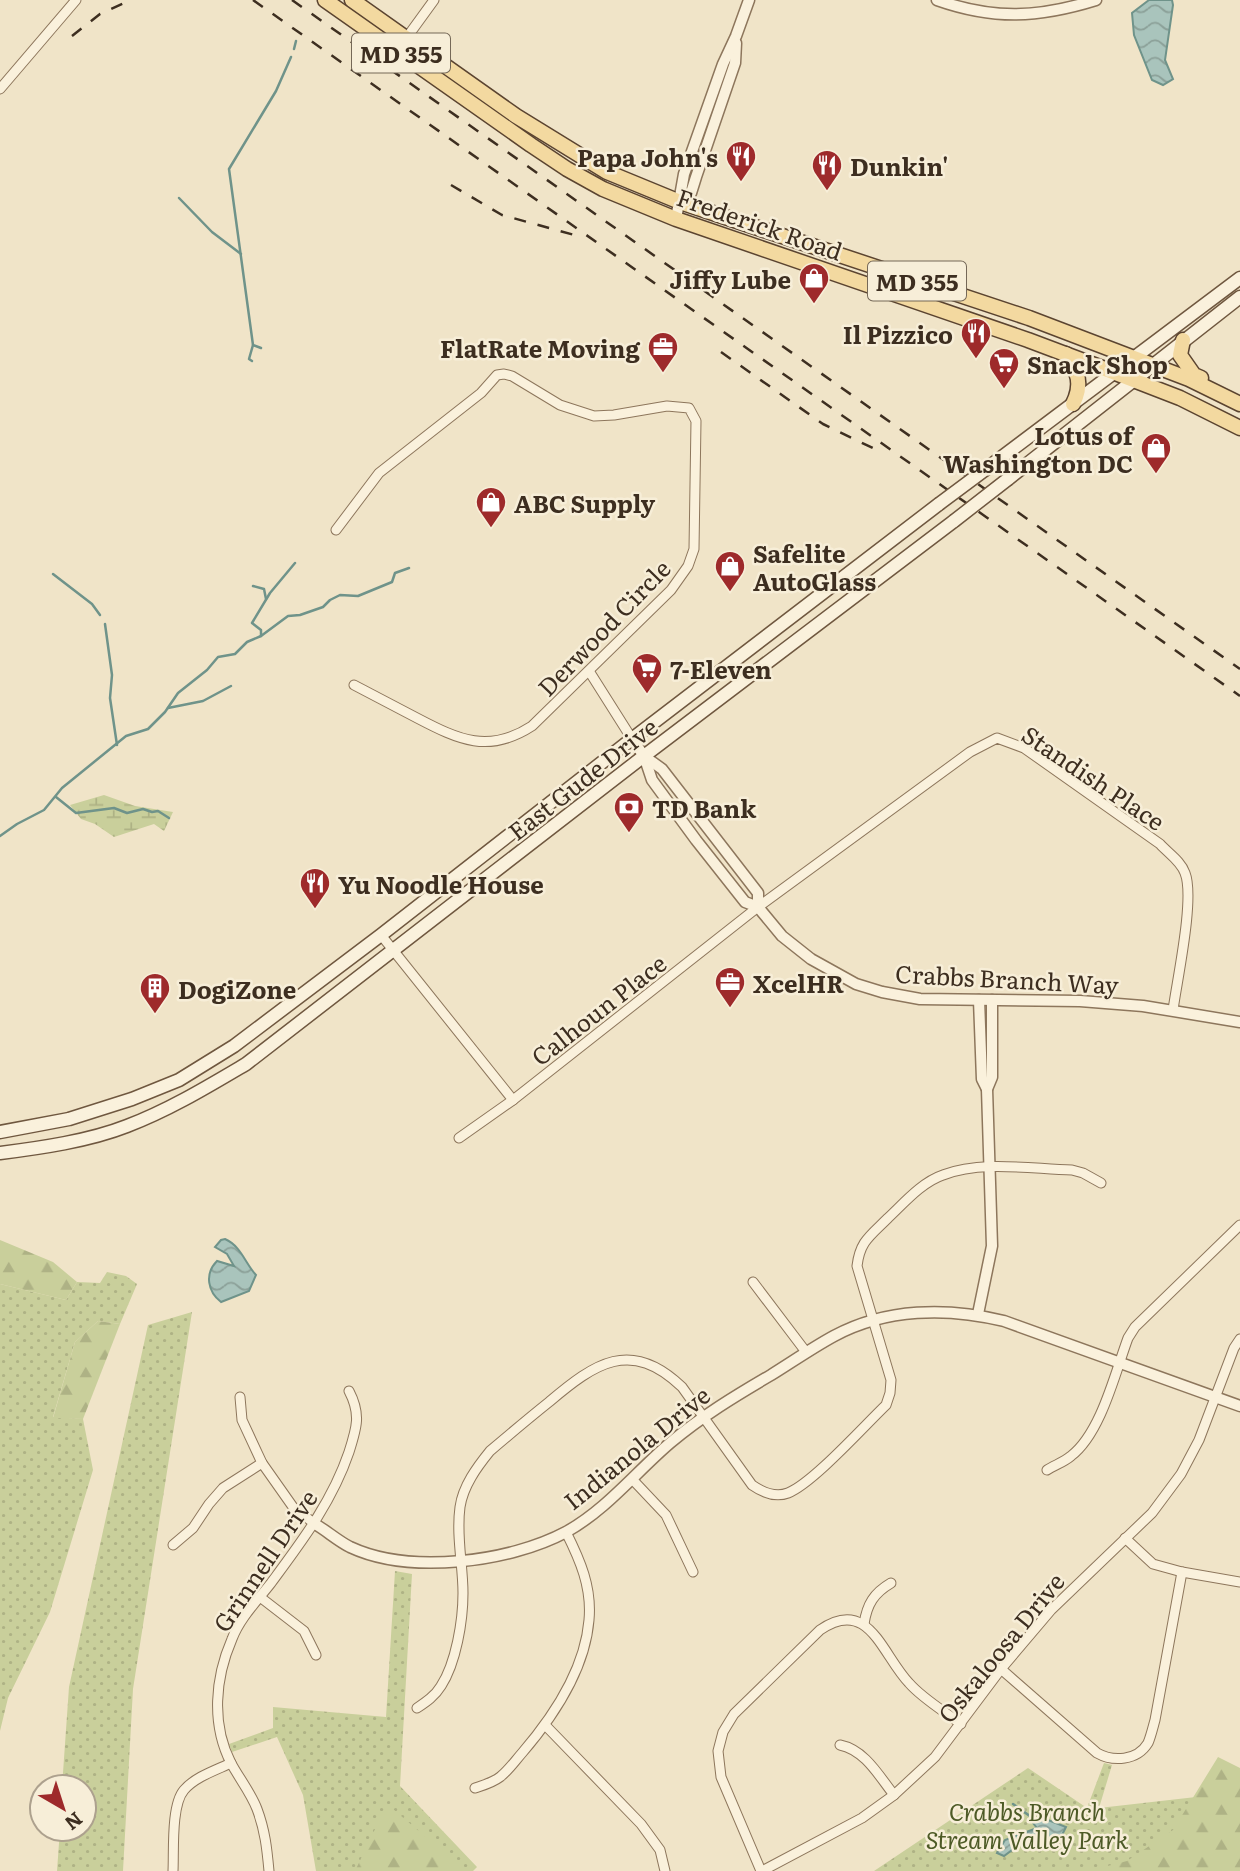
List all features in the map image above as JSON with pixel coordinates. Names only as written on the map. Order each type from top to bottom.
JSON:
[{"type":"main road","name":"MD 355","points":[[325,0],[402,45]]},
{"type":"main road","name":"MD 355","points":[[352,0],[402,45]]},
{"type":"main road","name":"Frederick Road","points":[[402,45],[484,94],[591,164],[680,202],[1029,318],[1153,365],[1240,404]]},
{"type":"main road","name":"Frederick Road","points":[[402,45],[476,107],[567,169],[603,189],[676,219],[1134,379],[1240,428]]},
{"type":"main road","name":"East Gude Drive","points":[[0,1132],[50,1124],[93,1112],[179,1080],[234,1046],[939,504],[1240,278]]},
{"type":"main road","name":"East Gude Drive","points":[[0,1153],[55,1144],[125,1127],[187,1098],[246,1064],[644,756],[954,521],[1240,297]]},
{"type":"main road","points":[[1183,340],[1179,352],[1181,358],[1194,375],[1205,381],[1217,394]]},
{"type":"main road","points":[[1066,354],[1077,371],[1079,380],[1079,390],[1073,404]]},
{"type":"street","points":[[0,89],[75,0]]},
{"type":"street","points":[[402,45],[434,0]]},
{"type":"street","points":[[676,219],[680,202],[691,193],[731,76],[735,63],[736,36],[749,0]]},
{"type":"street","points":[[937,0],[965,10],[995,15],[1054,12],[1096,0]]},
{"type":"street","name":"Derwood Circle","points":[[336,530],[379,473],[481,393],[497,375],[512,376],[561,405],[594,416],[667,406],[689,408],[696,421],[696,521],[693,555],[684,573],[671,590],[532,726],[495,742],[475,742],[452,737],[354,685]]},
{"type":"street","points":[[589,671],[644,756]]},
{"type":"street","name":"Standish Place","points":[[758,907],[970,752],[997,738],[1024,748],[1160,844],[1179,863],[1185,873],[1188,888],[1173,1010]]},
{"type":"street","name":"Crabbs Branch Way","points":[[644,756],[652,780],[746,902],[758,907],[782,936],[811,959],[856,984],[920,999],[1080,1001],[1173,1010],[1240,1022]]},
{"type":"street","name":"Crabbs Branch Way","points":[[644,756],[662,769],[758,893],[758,907]]},
{"type":"street","name":"Calhoun Place","points":[[459,1138],[513,1100],[758,907]]},
{"type":"street","points":[[381,935],[513,1100]]},
{"type":"street","points":[[978,1314],[992,1246],[987,1090],[982,1079],[979,1000]]},
{"type":"street","points":[[987,1090],[992,1077],[992,1000]]},
{"type":"street","points":[[417,1708],[439,1689],[456,1644],[463,1593],[460,1505],[478,1465],[490,1451],[579,1376],[602,1364],[626,1360],[646,1363],[668,1374],[682,1387],[752,1485],[769,1494],[785,1494],[803,1485],[886,1405],[890,1393],[891,1380],[857,1266],[859,1251],[864,1241],[899,1208],[942,1175],[990,1167],[1072,1170],[1101,1184]]},
{"type":"street","points":[[1047,1469],[1072,1456],[1085,1441],[1099,1417],[1118,1363],[1135,1326],[1240,1225]]},
{"type":"street","points":[[753,1282],[806,1352]]},
{"type":"street","name":"Indianola Drive","points":[[240,1397],[242,1420],[262,1463],[293,1507],[315,1524],[350,1547],[381,1556],[413,1561],[461,1562],[500,1556],[566,1532],[595,1513],[656,1455],[703,1416],[806,1352],[836,1335],[872,1320],[910,1313],[978,1314],[1240,1406]]},
{"type":"street","name":"Oskaloosa Drive","points":[[761,1871],[862,1818],[894,1795],[935,1757],[1001,1669],[1051,1610],[1152,1513],[1181,1474],[1199,1440],[1234,1348],[1240,1339]]},
{"type":"street","name":"Grinnell Drive","points":[[269,1871],[267,1838],[256,1806],[224,1746],[217,1698],[220,1678],[233,1635],[315,1524],[340,1480],[354,1436],[357,1410],[349,1391]]},
{"type":"street","points":[[173,1545],[193,1528],[223,1488],[262,1463]]},
{"type":"street","points":[[632,1479],[666,1515],[694,1572]]},
{"type":"street","points":[[475,1788],[501,1776],[546,1726],[570,1682],[583,1650],[589,1621],[586,1578],[566,1532]]},
{"type":"street","points":[[1125,1538],[1153,1564],[1240,1582]]},
{"type":"street","points":[[1001,1669],[1097,1753],[1115,1759],[1134,1755],[1148,1742],[1155,1720],[1182,1572]]},
{"type":"street","points":[[864,1623],[872,1598],[891,1583]]},
{"type":"street","points":[[260,1597],[304,1631],[316,1655]]},
{"type":"street","points":[[761,1871],[721,1777],[718,1751],[723,1732],[734,1714],[820,1630],[831,1622],[844,1619],[864,1623],[909,1684],[961,1724]]},
{"type":"street","points":[[546,1726],[641,1824],[660,1850],[665,1871]]},
{"type":"street","points":[[841,1745],[862,1755],[894,1795]]},
{"type":"street","points":[[173,1871],[177,1802],[183,1791],[193,1782],[231,1763]]},
{"type":"green space","points":[[104,795],[135,806],[173,812],[164,831],[154,824],[114,837],[95,824],[81,819],[70,805]]},
{"type":"green space","points":[[0,1240],[53,1262],[77,1282],[66,1300],[0,1284]]},
{"type":"green space","points":[[107,1272],[126,1276],[137,1284],[120,1324],[98,1321],[75,1342],[53,1417],[83,1419],[93,1470],[50,1612],[8,1698],[0,1731],[0,1284],[66,1300],[77,1282],[100,1283]]},
{"type":"green space","points":[[192,1312],[133,1689],[123,1871],[57,1871],[59,1843],[98,1843],[98,1773],[63,1773],[69,1687],[148,1325]]},
{"type":"green space","points":[[98,1321],[120,1324],[83,1419],[53,1418],[75,1342]]},
{"type":"green space","points":[[395,1571],[412,1574],[400,1786],[477,1867],[473,1871],[316,1871],[303,1795],[277,1737],[232,1752],[229,1744],[273,1728],[273,1707],[386,1717]]},
{"type":"green space","points":[[1218,1757],[1240,1768],[1240,1871],[1088,1871],[1127,1861],[1173,1830]]},
{"type":"green space","name":"Crabbs Branch Stream Valley Park","points":[[1104,1763],[1112,1765],[1099,1808],[1240,1792],[1240,1871],[874,1871],[1028,1768],[1087,1808]]},
{"type":"green space","points":[[387,1804],[461,1867],[461,1871],[352,1871],[356,1869]]},
{"type":"water","points":[[1149,0],[1172,0],[1173,5],[1165,60],[1173,79],[1163,85],[1152,80],[1134,35],[1132,13]]},
{"type":"water","points":[[225,1239],[239,1250],[256,1275],[249,1291],[221,1302],[213,1293],[209,1277],[217,1261],[234,1266],[227,1254],[215,1247]]},
{"type":"water","points":[[1043,1818],[1066,1827],[1062,1835],[1020,1844],[1004,1856],[997,1853],[1005,1840],[1037,1828],[1033,1823],[1034,1819]]},
{"type":"waterway","points":[[294,49],[296,41]]},
{"type":"waterway","points":[[261,348],[253,345],[229,169],[276,91],[291,57]]},
{"type":"waterway","points":[[179,198],[212,232],[241,254]]},
{"type":"waterway","points":[[252,361],[249,359],[253,345]]},
{"type":"waterway","points":[[261,636],[261,630],[252,623],[270,593],[295,563]]},
{"type":"waterway","points":[[0,836],[44,810],[62,788],[126,736],[148,729],[165,712],[178,693],[207,670],[218,657],[235,654],[247,642],[261,636],[288,616],[323,607],[340,595],[358,596],[392,582],[395,573],[409,568]]},
{"type":"waterway","points":[[53,574],[92,604],[100,615]]},
{"type":"waterway","points":[[253,586],[264,589],[266,599]]},
{"type":"waterway","points":[[105,624],[112,675],[110,698],[117,745]]},
{"type":"waterway","points":[[168,708],[203,701],[231,686]]},
{"type":"waterway","points":[[56,797],[76,813],[114,808],[127,813],[143,809],[158,811],[169,818]]},
{"type":"waterway","points":[[1013,1804],[1034,1819]]},
{"type":"railway","points":[[72,36],[100,14],[131,0]]},
{"type":"railway","points":[[253,0],[1240,696]]},
{"type":"railway","points":[[292,0],[1240,669]]},
{"type":"railway","points":[[451,185],[502,215],[578,236]]},
{"type":"railway","points":[[721,352],[823,424],[881,452]]},
{"type":"place","name":"Papa John's","points":[[741,183]]},
{"type":"place","name":"Dunkin'","points":[[827,192]]},
{"type":"place","name":"Jiffy Lube","points":[[814,305]]},
{"type":"place","name":"Il Pizzico","points":[[976,360]]},
{"type":"place","name":"FlatRate Moving","points":[[663,374]]},
{"type":"place","name":"Snack Shop","points":[[1004,390]]},
{"type":"place","name":"Lotus of Washington DC","points":[[1156,475]]},
{"type":"place","name":"ABC Supply","points":[[491,529]]},
{"type":"place","name":"Safelite AutoGlass","points":[[730,593]]},
{"type":"place","name":"7-Eleven","points":[[647,695]]},
{"type":"place","name":"TD Bank","points":[[629,834]]},
{"type":"place","name":"Yu Noodle House","points":[[315,910]]},
{"type":"place","name":"XcelHR","points":[[730,1009]]},
{"type":"place","name":"DogiZone","points":[[155,1015]]}]
